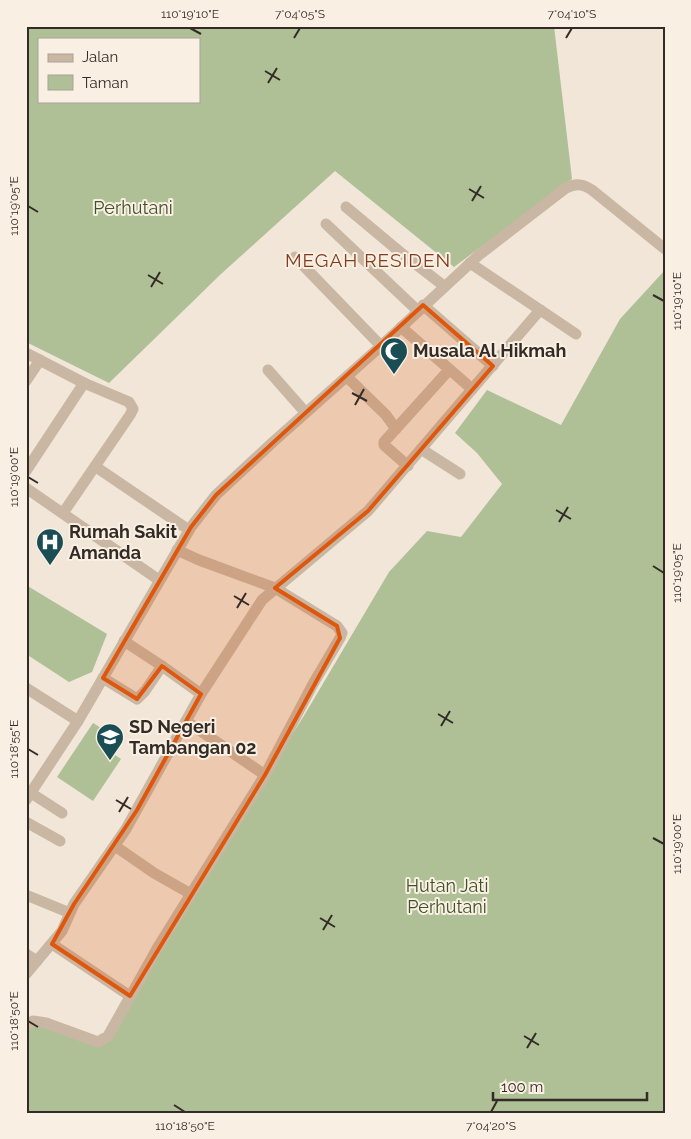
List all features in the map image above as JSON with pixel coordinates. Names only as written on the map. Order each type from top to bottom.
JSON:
[{"type":"street","points":[[62,813],[28,797],[78,721],[191,527],[216,495],[470,263],[566,188],[577,184],[585,185],[665,249]]},
{"type":"street","points":[[346,207],[444,286]]},
{"type":"street","points":[[326,224],[421,308],[493,366]]},
{"type":"street","points":[[295,257],[381,346]]},
{"type":"street","points":[[470,263],[576,334]]},
{"type":"street","points":[[26,974],[62,932],[79,896],[115,846],[142,803],[201,694],[257,607],[275,588],[364,515],[540,310]]},
{"type":"street","points":[[401,327],[472,389]]},
{"type":"street","points":[[26,353],[84,383],[128,402],[133,409],[63,514]]},
{"type":"street","points":[[26,381],[40,360]]},
{"type":"street","points":[[268,370],[306,412]]},
{"type":"street","points":[[408,466],[384,445],[386,439],[449,370]]},
{"type":"street","points":[[347,377],[386,415],[396,429]]},
{"type":"street","points":[[26,471],[84,383]]},
{"type":"street","points":[[421,449],[460,474]]},
{"type":"street","points":[[96,467],[184,526]]},
{"type":"street","points":[[26,488],[159,580]]},
{"type":"street","points":[[26,1026],[33,1021],[46,1023],[94,1040],[102,1041],[108,1036],[191,894],[265,775],[342,633],[337,626],[275,588],[177,550]]},
{"type":"street","points":[[124,642],[201,694]]},
{"type":"street","points":[[102,678],[137,699],[145,691],[162,666]]},
{"type":"street","points":[[26,688],[78,721]]},
{"type":"street","points":[[186,721],[265,775]]},
{"type":"street","points":[[26,822],[60,841]]},
{"type":"street","points":[[115,846],[154,873],[191,894]]},
{"type":"street","points":[[26,894],[70,914]]},
{"type":"street","points":[[52,944],[130,996]]},
{"type":"street","points":[[26,954],[37,961]]},
{"type":"highlighted area","points":[[423,305],[493,366],[368,511],[275,588],[337,626],[340,638],[265,775],[130,996],[52,944],[74,904],[137,810],[201,694],[162,666],[137,699],[103,678],[191,527],[216,495]]},
{"type":"green space","name":"Perhutani","points":[[26,26],[554,26],[572,179],[454,267],[335,171],[221,274],[109,383],[26,342]]},
{"type":"green space","name":"Hutan Jati Perhutani","points":[[665,270],[665,1113],[26,1113],[26,1027],[37,1020],[101,1041],[305,714],[389,572],[427,531],[461,537],[502,484],[477,453],[455,433],[487,390],[561,425],[620,319]]},
{"type":"green space","points":[[26,585],[107,634],[92,672],[69,682],[26,654]]},
{"type":"green space","points":[[93,723],[111,734],[103,747],[121,759],[93,801],[57,777]]},
{"type":"place","name":"Musala Al Hikmah","points":[[394,375]]},
{"type":"place","name":"Rumah Sakit Amanda","points":[[50,566]]},
{"type":"place","name":"SD Negeri Tambangan 02","points":[[110,761]]},
{"type":"district","name":"MEGAH RESIDEN","points":[[368,260]]}]
